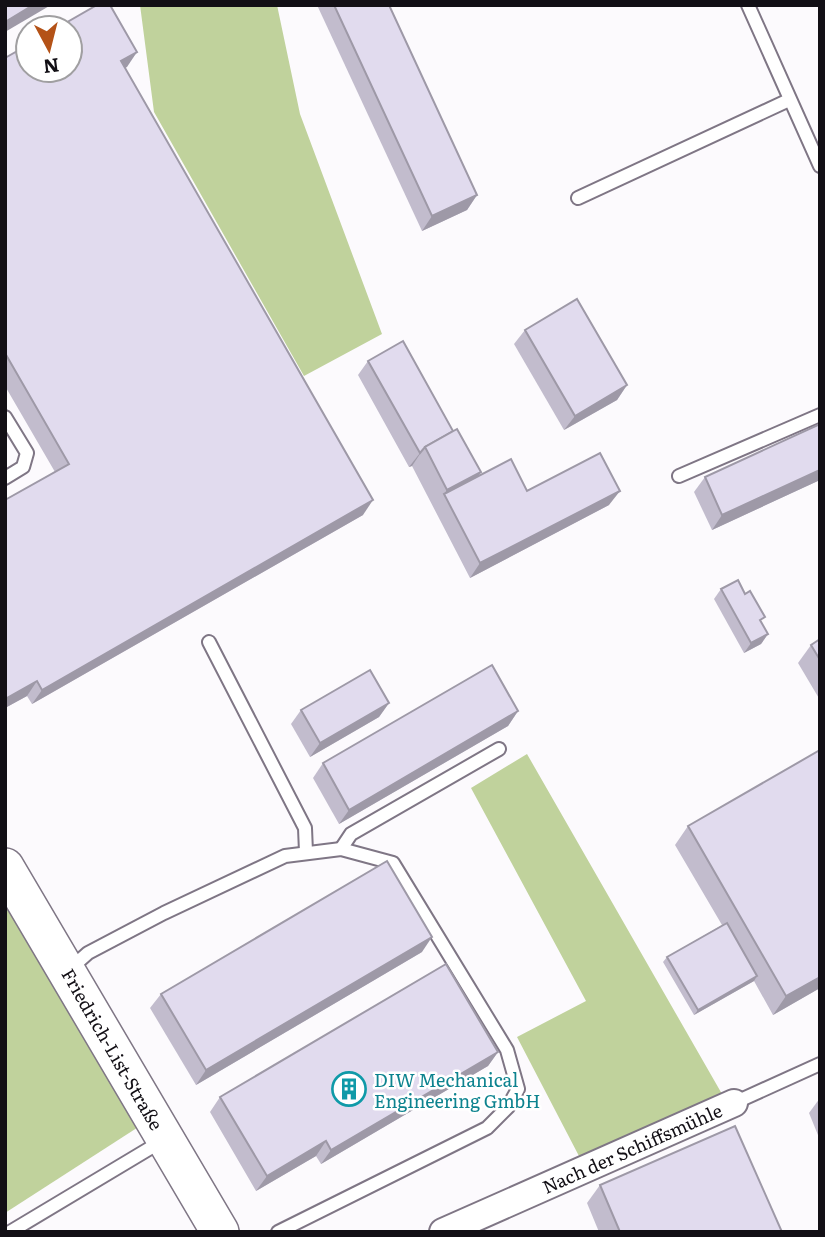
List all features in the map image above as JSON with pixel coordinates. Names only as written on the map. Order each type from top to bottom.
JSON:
[{"type":"street","name":"Friedrich-List-Straße","points":[[5,867],[220,1232]]},
{"type":"street","name":"Nach der Schiffsmühle","points":[[443,1232],[734,1102]]},
{"type":"lane","points":[[748,5],[820,166]]},
{"type":"lane","points":[[579,198],[789,100]]},
{"type":"lane","points":[[679,476],[820,415]]},
{"type":"lane","points":[[5,417],[27,453],[23,467],[5,478]]},
{"type":"lane","points":[[209,642],[305,828],[306,852]]},
{"type":"lane","points":[[341,849],[351,834],[499,748]]},
{"type":"lane","points":[[67,971],[88,953],[164,913],[285,856],[341,849],[393,863],[507,1050],[518,1089],[508,1107],[487,1128],[278,1232]]},
{"type":"lane","name":"Nach der Schiffsmühle","points":[[734,1102],[820,1064]]},
{"type":"lane","points":[[10,1232],[165,1139]]},
{"type":"green space","points":[[140,5],[277,5],[300,114],[382,334],[304,376],[154,112]]},
{"type":"green space","points":[[527,754],[722,1094],[580,1158],[517,1037],[586,1001],[471,788]]},
{"type":"green space","points":[[5,899],[143,1124],[5,1213]]},
{"type":"building","points":[[5,5],[33,5],[14,14],[5,22]]},
{"type":"building","points":[[97,5],[110,5],[137,52],[121,61],[373,500],[42,690],[37,681],[5,699],[5,500],[69,464],[5,353],[5,58],[14,53],[14,84],[84,84],[84,14],[81,14]]},
{"type":"building","points":[[334,5],[389,5],[477,195],[432,216]]},
{"type":"building","points":[[577,299],[627,385],[575,416],[525,330]]},
{"type":"building","points":[[403,341],[453,431],[425,447],[420,453],[368,361]]},
{"type":"building","points":[[820,424],[820,470],[722,515],[705,477]]},
{"type":"building","points":[[457,429],[481,472],[447,490],[425,447]]},
{"type":"building","points":[[600,453],[620,491],[480,563],[444,494],[511,459],[527,491]]},
{"type":"building","points":[[738,580],[745,594],[750,591],[765,617],[760,620],[768,634],[751,643],[721,589]]},
{"type":"building","points":[[820,639],[820,660],[811,645]]},
{"type":"building","points":[[492,665],[518,711],[349,810],[323,763]]},
{"type":"building","points":[[370,670],[389,703],[320,743],[301,710]]},
{"type":"building","points":[[820,750],[820,977],[786,996],[688,826]]},
{"type":"building","points":[[387,861],[432,937],[206,1070],[161,994]]},
{"type":"building","points":[[727,923],[757,976],[698,1010],[667,957]]},
{"type":"building","name":"DIW Mechanical Engineering GmbH","points":[[446,964],[498,1052],[331,1150],[326,1141],[267,1176],[220,1097]]},
{"type":"building","points":[[735,1126],[782,1232],[620,1232],[600,1185]]},
{"type":"place","name":"DIW Mechanical Engineering GmbH","points":[[349,1089]]}]
